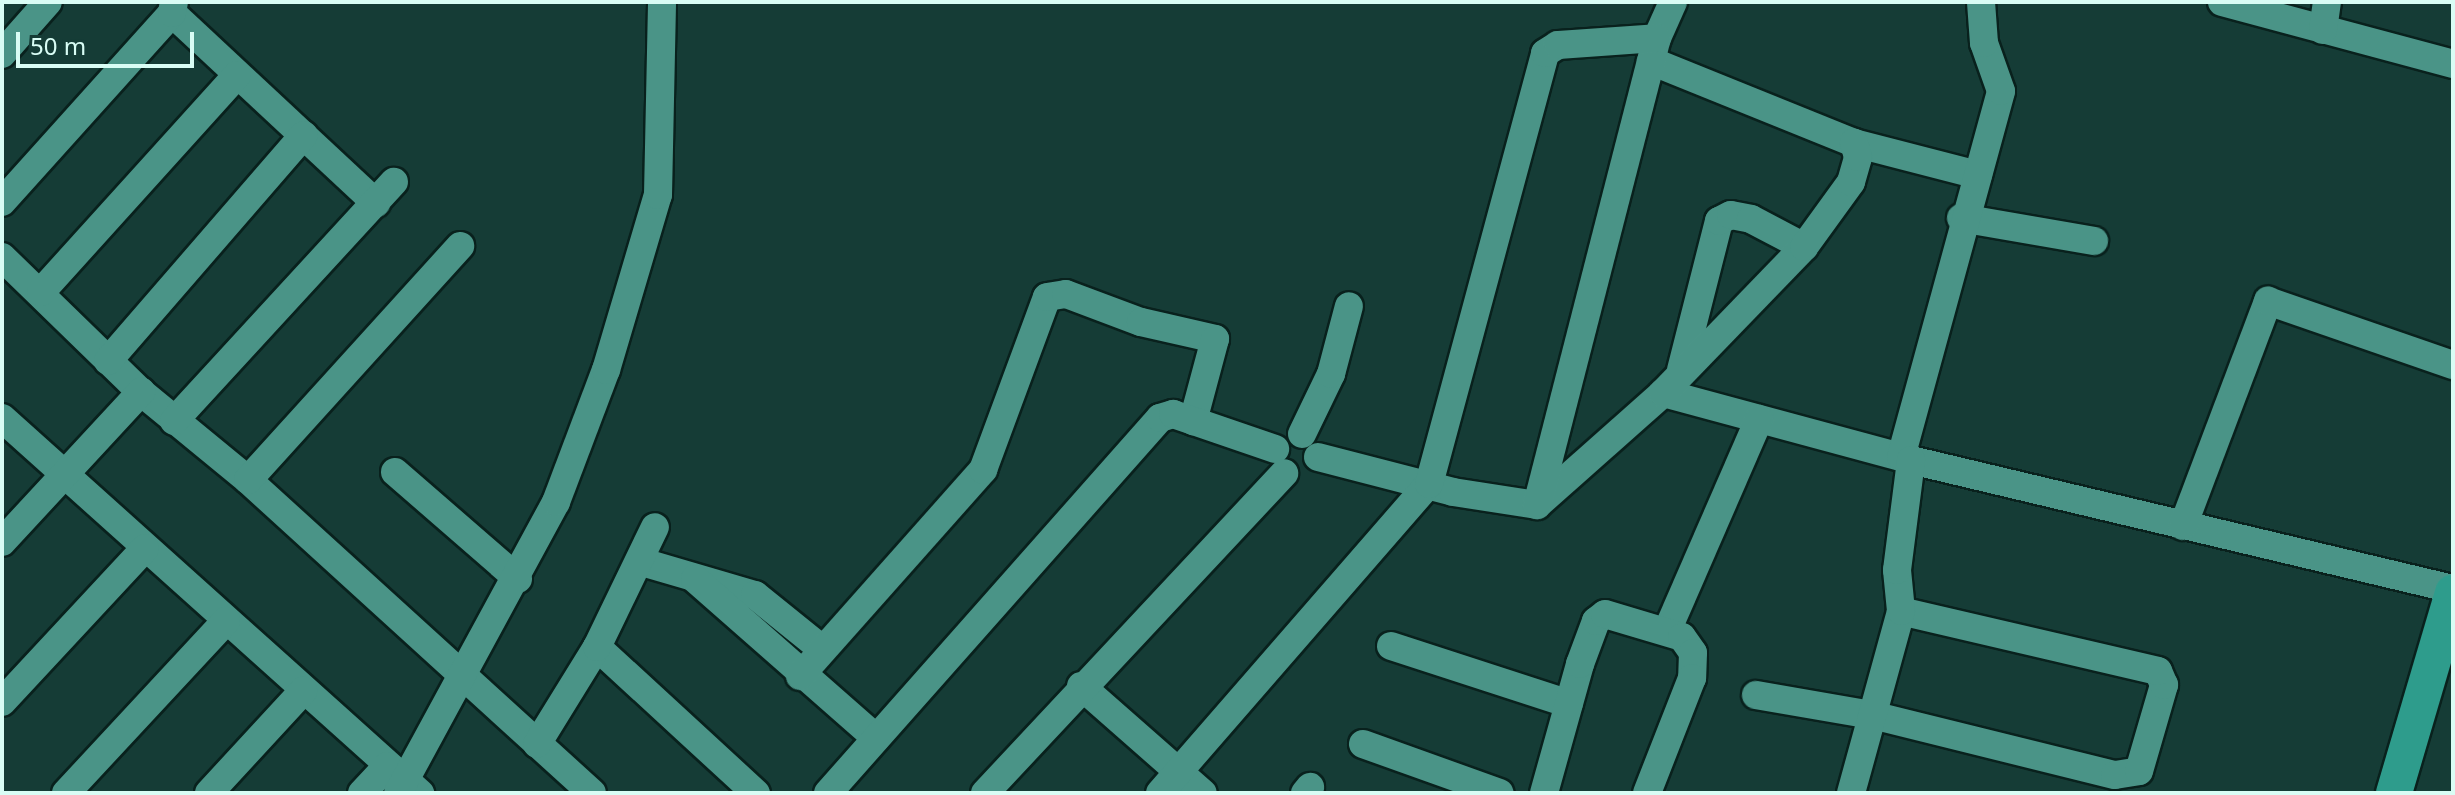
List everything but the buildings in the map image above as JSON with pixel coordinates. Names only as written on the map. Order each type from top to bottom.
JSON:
[{"type":"main road","points":[[2394,793],[2453,591]]},
{"type":"street","points":[[2,54],[48,2]]},
{"type":"street","points":[[362,793],[402,783],[518,579],[556,502],[606,370],[658,195],[662,2]]},
{"type":"street","points":[[1537,505],[1654,49],[1673,2]]},
{"type":"street","points":[[1851,793],[1901,611],[1897,570],[1906,458],[1961,218],[1978,175],[2001,91],[1984,43],[1981,2]]},
{"type":"street","points":[[2222,2],[2325,16],[2453,64]]},
{"type":"street","points":[[2,202],[173,8],[237,75],[304,135],[385,193],[174,421]]},
{"type":"street","points":[[1160,793],[1429,484],[1543,57],[1558,45],[1654,49],[1854,143],[1978,175]]},
{"type":"street","points":[[41,292],[237,75]]},
{"type":"street","points":[[108,361],[304,135]]},
{"type":"street","points":[[1537,505],[1663,393],[1804,247],[1851,182],[1858,157],[1854,143]]},
{"type":"street","points":[[1681,371],[1719,221],[1731,215],[1751,219],[1804,247]]},
{"type":"street","points":[[1961,218],[2094,241]]},
{"type":"street","points":[[248,480],[460,246]]},
{"type":"street","points":[[2,257],[141,392],[248,480],[592,793]]},
{"type":"street","points":[[800,676],[983,470],[1042,304],[1051,295],[1215,339],[1193,421]]},
{"type":"street","points":[[2183,526],[2268,301],[2453,365]]},
{"type":"street","points":[[828,793],[1149,429],[1166,415],[1193,421],[1306,474],[1310,445],[1349,306]]},
{"type":"street","points":[[2,542],[64,471],[141,392]]},
{"type":"street","points":[[1663,393],[1906,458],[2453,591]]},
{"type":"street","points":[[2,418],[64,471],[402,783]]},
{"type":"street","points":[[1667,631],[1759,419]]},
{"type":"street","points":[[985,793],[1280,461],[1287,435],[1429,484],[1537,505]]},
{"type":"street","points":[[395,472],[518,579]]},
{"type":"street","points":[[537,744],[597,647],[642,562],[655,527]]},
{"type":"street","points":[[2,702],[145,548]]},
{"type":"street","points":[[642,562],[755,595],[822,649]]},
{"type":"street","points":[[695,579],[800,676],[876,738]]},
{"type":"street","points":[[1756,695],[1872,715],[2128,776],[2139,771],[2164,685],[2158,671],[1901,611]]},
{"type":"street","points":[[1544,793],[1596,621],[1605,614],[1667,631],[1691,644],[1692,678],[1647,793]]},
{"type":"street","points":[[66,793],[226,621]]},
{"type":"street","points":[[1391,646],[1569,704]]},
{"type":"street","points":[[597,647],[756,793]]},
{"type":"street","points":[[1081,686],[1203,793]]},
{"type":"street","points":[[209,793],[303,691]]},
{"type":"street","points":[[1363,744],[1500,793]]}]
